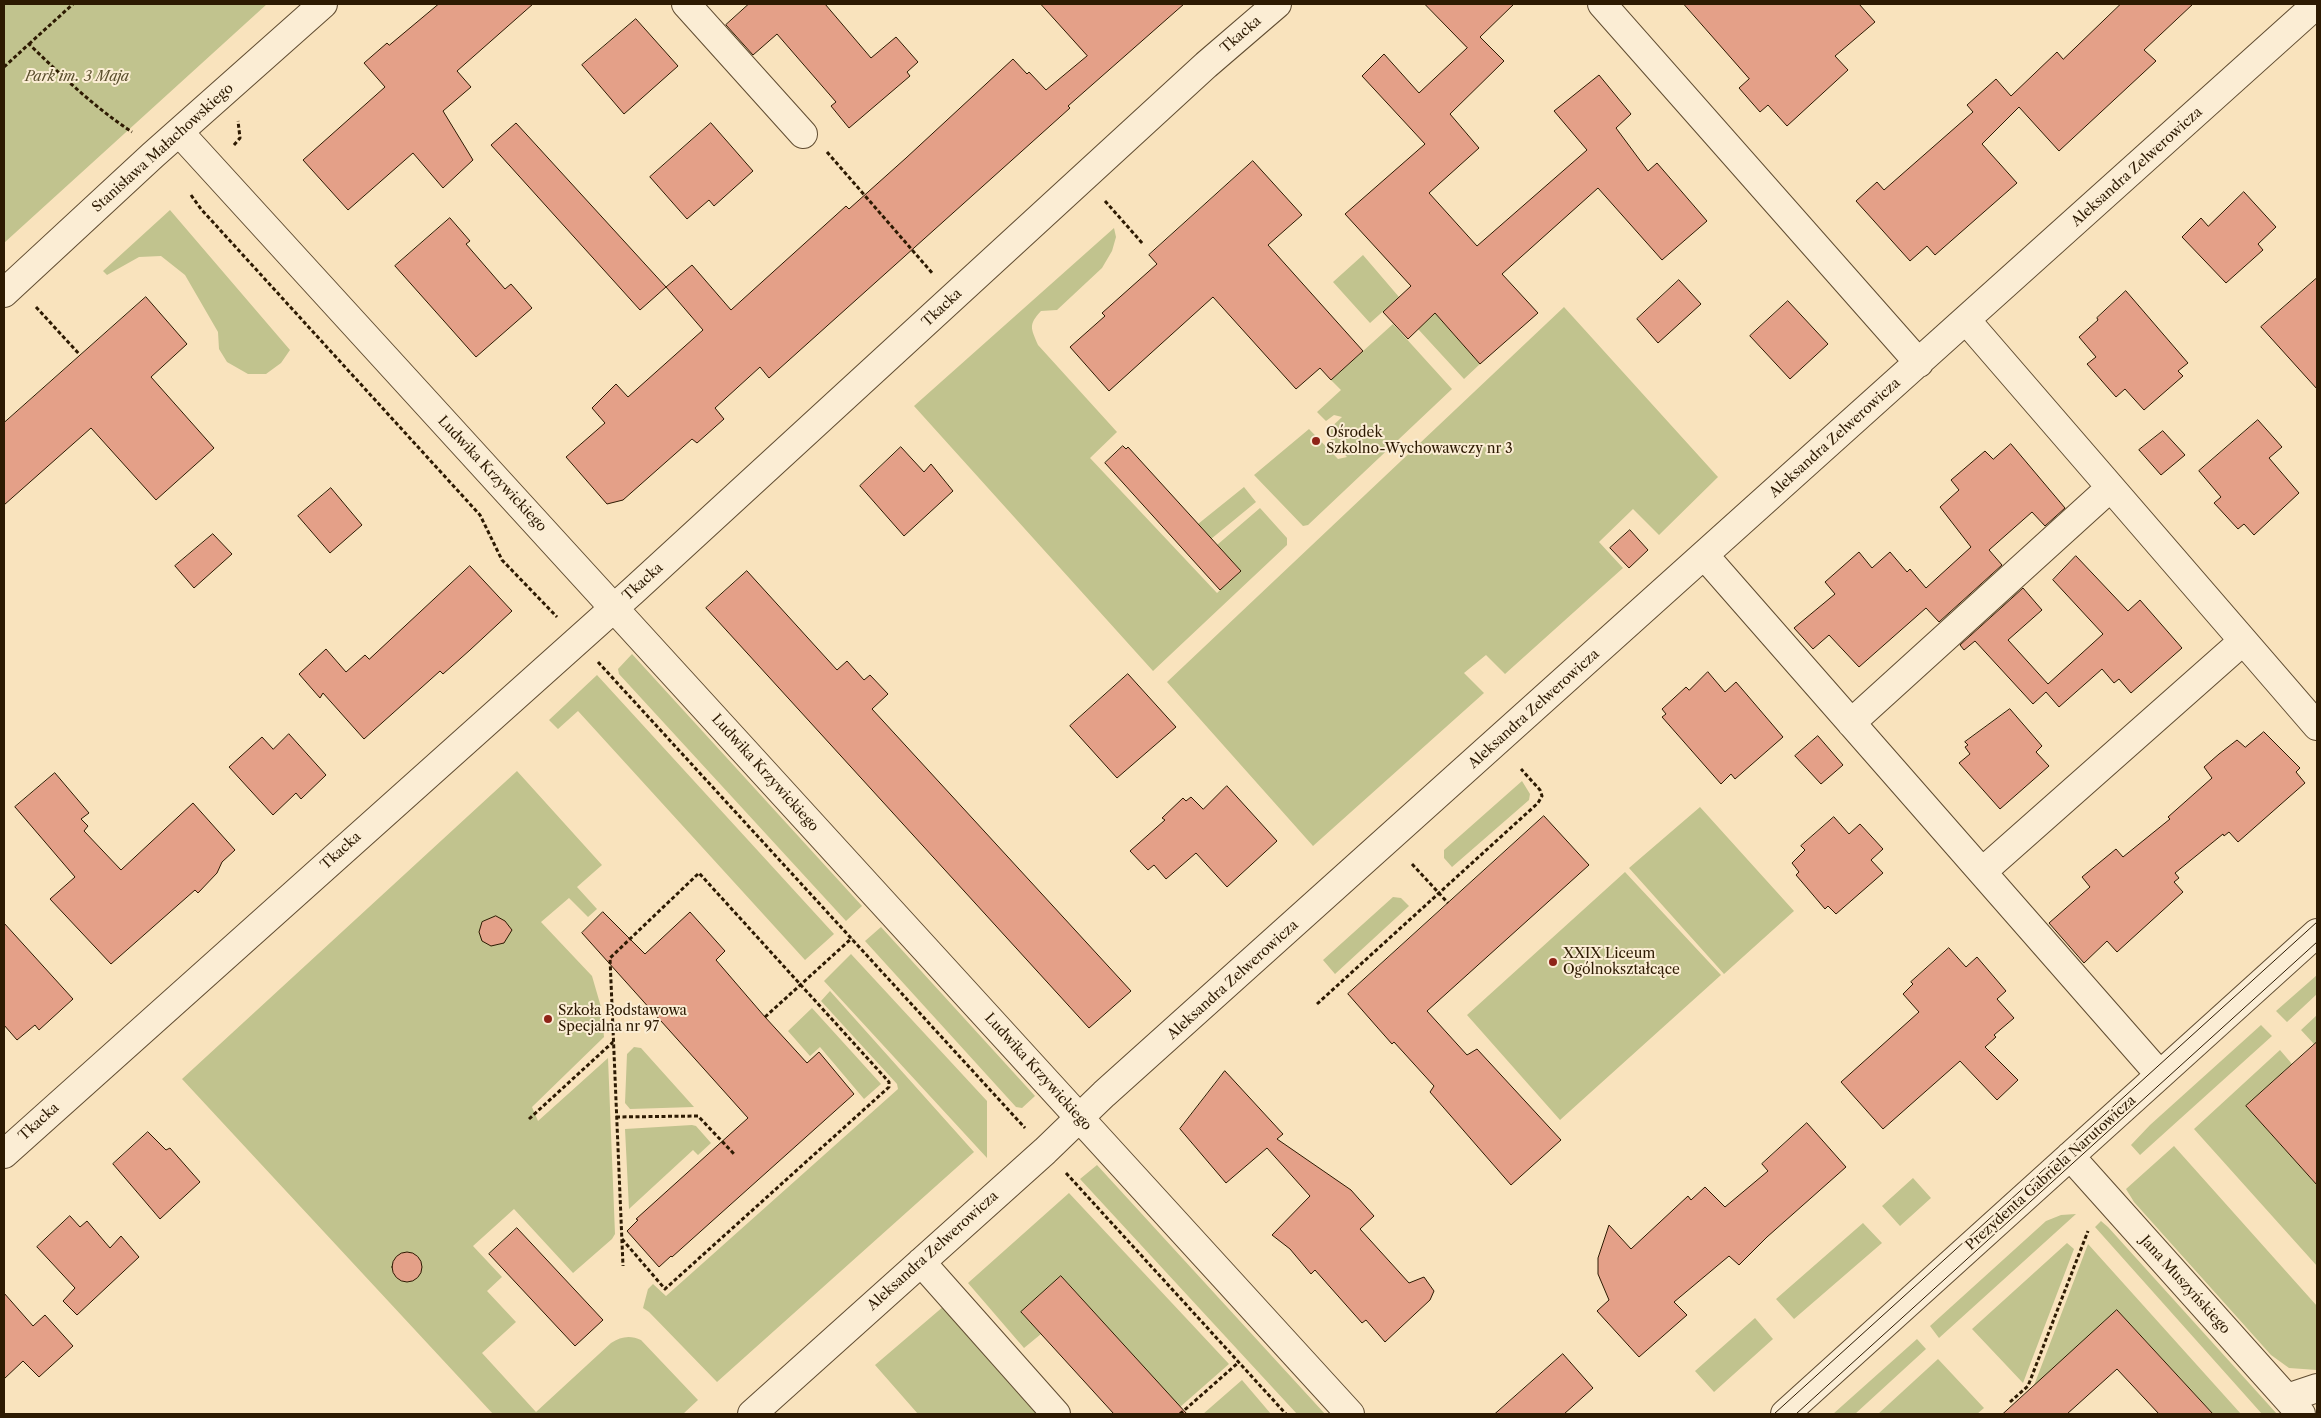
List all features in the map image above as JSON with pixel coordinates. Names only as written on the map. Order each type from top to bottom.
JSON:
[{"type":"street","name":"Stanisława Małachowskiego","points":[[4,293],[179,132],[323,4]]},
{"type":"street","points":[[686,4],[803,134]]},
{"type":"street","name":"Tkacka","points":[[4,1154],[614,607],[1206,65],[1277,4]]},
{"type":"street","points":[[1602,4],[1919,363]]},
{"type":"street","name":"Aleksandra Zelwerowicza","points":[[752,1414],[2317,4]]},
{"type":"street","name":"Ludwika Krzywickiego","points":[[179,132],[1350,1414]]},
{"type":"street","points":[[1966,320],[2317,726]]},
{"type":"street","points":[[1851,723],[2110,488]]},
{"type":"street","points":[[1704,555],[2160,1075]]},
{"type":"street","points":[[1982,872],[2243,641]]},
{"type":"street","name":"Prezydenta Gabriela Narutowicza","points":[[1785,1414],[2317,933]]},
{"type":"street","name":"Jana Muszyńskiego","points":[[2070,1156],[2294,1406]]},
{"type":"street","points":[[920,1262],[1056,1414]]},
{"type":"street","points":[[2294,1406],[2317,1388]]},
{"type":"path","points":[[4,68],[73,4]]},
{"type":"path","points":[[29,44],[71,86],[137,137]]},
{"type":"path","points":[[803,134],[822,147],[929,269]]},
{"type":"path","points":[[189,189],[192,197],[201,209],[480,515],[502,560],[558,619]]},
{"type":"path","points":[[1104,201],[1143,244]]},
{"type":"path","points":[[36,307],[80,355]]},
{"type":"path","points":[[596,659],[1028,1131]]},
{"type":"path","points":[[1317,1004],[1538,803],[1542,796],[1540,790],[1521,769]]},
{"type":"path","points":[[1412,864],[1448,903]]},
{"type":"path","points":[[622,1238],[665,1289],[889,1087],[889,1082],[699,873],[610,958],[622,1266]]},
{"type":"path","points":[[765,1017],[852,938]]},
{"type":"path","points":[[529,1119],[613,1041]]},
{"type":"path","points":[[616,1117],[698,1116],[734,1154]]},
{"type":"path","points":[[1063,1170],[1286,1414]]},
{"type":"path","points":[[2010,1402],[2028,1386],[2088,1231]]},
{"type":"path","points":[[1180,1414],[1239,1362]]},
{"type":"green space","name":"Park im. 3 Maja","points":[[4,4],[267,4],[4,243]]},
{"type":"green space","points":[[170,210],[290,350],[281,363],[266,374],[248,374],[227,362],[219,349],[218,332],[185,275],[161,256],[139,257],[107,275],[103,271]]},
{"type":"green space","points":[[1114,228],[1116,237],[1112,251],[1102,268],[1057,310],[1041,311],[1032,323],[1038,345],[1117,432],[1090,458],[1217,593],[1241,571],[1217,545],[1260,508],[1287,538],[1287,545],[1153,671],[914,406]]},
{"type":"green space","points":[[1363,255],[1399,297],[1370,323],[1333,282]]},
{"type":"green space","points":[[1564,307],[1718,477],[1659,535],[1633,509],[1599,542],[1623,568],[1505,674],[1486,655],[1464,673],[1484,693],[1313,846],[1167,682]]},
{"type":"green space","points":[[1435,313],[1480,364],[1464,379],[1418,329]]},
{"type":"green space","points":[[1393,324],[1452,389],[1308,525],[1303,526],[1254,475],[1309,429],[1338,459],[1347,457],[1325,433],[1342,417],[1334,415],[1326,421],[1317,412],[1341,390],[1331,380]]},
{"type":"green space","points":[[1244,487],[1256,502],[1211,539],[1198,524]]},
{"type":"green space","points":[[632,654],[862,906],[846,921],[619,674],[618,669]]},
{"type":"green space","points":[[597,675],[834,934],[805,960],[578,711],[558,729],[549,720]]},
{"type":"green space","points":[[517,771],[602,865],[577,887],[597,909],[588,917],[569,898],[541,922],[592,976],[601,1007],[604,1037],[532,1107],[538,1121],[608,1058],[615,1234],[612,1239],[573,1273],[514,1209],[473,1246],[502,1277],[487,1291],[516,1322],[482,1353],[536,1412],[611,1343],[626,1337],[637,1338],[698,1400],[683,1414],[493,1414],[182,1079]]},
{"type":"green space","points":[[1522,781],[1530,794],[1529,800],[1452,867],[1444,858],[1444,850]]},
{"type":"green space","points":[[1700,807],[1794,911],[1724,974],[1629,868]]},
{"type":"green space","points":[[1625,872],[1721,975],[1560,1120],[1467,1015]]},
{"type":"green space","points":[[1393,897],[1401,898],[1409,906],[1335,974],[1323,960]]},
{"type":"green space","points":[[881,927],[1035,1096],[1022,1108],[1016,1107],[865,941]]},
{"type":"green space","points":[[851,954],[987,1101],[987,1158],[824,981]]},
{"type":"green space","points":[[2317,975],[2317,994],[2287,1022],[2276,1011]]},
{"type":"green space","points":[[830,991],[974,1152],[717,1382],[643,1308],[648,1289],[653,1284],[666,1296],[898,1089],[897,1084],[821,1001]]},
{"type":"green space","points":[[812,1008],[881,1084],[864,1099],[820,1047],[810,1056],[788,1031]]},
{"type":"green space","points":[[2317,1015],[2317,1042],[2314,1044],[2301,1030]]},
{"type":"green space","points":[[2261,1025],[2272,1036],[2140,1155],[2131,1145],[2150,1125]]},
{"type":"green space","points":[[634,1047],[641,1048],[694,1107],[630,1109],[625,1103],[627,1054]]},
{"type":"green space","points":[[2280,1050],[2292,1064],[2246,1106],[2317,1185],[2317,1266],[2194,1129]]},
{"type":"green space","points":[[696,1126],[711,1143],[698,1155],[693,1150],[629,1209],[625,1129]]},
{"type":"green space","points":[[2174,1146],[2317,1306],[2317,1370],[2289,1368],[2271,1355],[2134,1202],[2126,1189]]},
{"type":"green space","points":[[1097,1165],[1325,1414],[1297,1414],[1080,1179]]},
{"type":"green space","points":[[1913,1178],[1931,1198],[1900,1226],[1882,1206]]},
{"type":"green space","points":[[1069,1193],[1229,1364],[1180,1407],[1061,1276],[1021,1312],[1041,1334],[1024,1348],[968,1283]]},
{"type":"green space","points":[[2076,1214],[1939,1338],[1930,1326],[2046,1221],[2061,1215]]},
{"type":"green space","points":[[2101,1221],[2277,1414],[2262,1414],[2095,1227]]},
{"type":"green space","points":[[1863,1223],[1882,1243],[1794,1319],[1776,1299]]},
{"type":"green space","points":[[2067,1243],[2074,1249],[2023,1383],[1972,1329]]},
{"type":"green space","points":[[2088,1244],[2241,1414],[2213,1414],[2117,1310],[2033,1388]]},
{"type":"green space","points":[[944,1306],[1040,1414],[918,1414],[875,1365]]},
{"type":"green space","points":[[1755,1318],[1773,1339],[1714,1392],[1695,1371]]},
{"type":"green space","points":[[1917,1339],[1926,1349],[1855,1414],[1833,1414]]},
{"type":"green space","points":[[1938,1359],[1984,1408],[1977,1414],[1878,1414]]},
{"type":"green space","points":[[1242,1380],[1271,1414],[1203,1414]]},
{"type":"building","points":[[439,4],[533,4],[457,71],[471,87],[443,111],[473,160],[443,188],[413,153],[348,210],[303,160],[385,87],[364,63]]},
{"type":"building","points":[[749,4],[825,4],[871,58],[896,37],[918,62],[907,72],[910,76],[849,128],[831,106],[836,102],[777,34],[753,55],[726,25]]},
{"type":"building","points":[[1041,4],[1184,4],[1068,106],[1070,108],[769,378],[760,367],[715,408],[724,419],[697,443],[692,439],[623,500],[607,504],[566,457],[605,423],[592,408],[616,384],[628,397],[703,330],[666,287],[692,265],[731,310],[846,206],[849,209],[1013,59],[1046,90],[1087,56]]},
{"type":"building","points":[[1425,4],[1514,4],[1480,37],[1504,61],[1450,114],[1479,148],[1429,193],[1477,246],[1587,150],[1554,111],[1599,75],[1631,114],[1616,128],[1648,171],[1657,163],[1707,221],[1662,260],[1598,188],[1502,274],[1538,313],[1480,364],[1435,313],[1408,339],[1383,312],[1411,286],[1345,214],[1425,144],[1362,76],[1384,54],[1419,93],[1467,48]]},
{"type":"building","points":[[1684,4],[1859,4],[1875,22],[1835,56],[1848,70],[1787,126],[1768,105],[1760,112],[1739,88],[1749,79]]},
{"type":"building","points":[[2121,4],[2193,4],[2144,50],[2156,61],[2059,151],[2019,107],[1982,144],[2017,183],[1935,255],[1927,246],[1910,261],[1856,201],[1877,182],[1884,190],[1973,112],[1967,105],[1996,79],[2011,96],[2057,52],[2063,59]]},
{"type":"building","points":[[636,19],[678,66],[624,114],[582,65]]},
{"type":"building","points":[[516,123],[666,287],[640,310],[491,145]]},
{"type":"building","points":[[711,123],[753,171],[714,206],[709,200],[687,219],[650,177]]},
{"type":"building","points":[[1253,161],[1302,215],[1268,245],[1363,351],[1331,380],[1320,368],[1296,389],[1213,297],[1109,391],[1070,347],[1105,316],[1102,313],[1157,264],[1149,255]]},
{"type":"building","points":[[2244,192],[2276,227],[2258,244],[2263,250],[2226,283],[2182,237],[2201,218],[2208,226]]},
{"type":"building","points":[[450,218],[470,241],[466,244],[505,289],[511,284],[532,308],[476,357],[395,266]]},
{"type":"building","points":[[2317,278],[2317,389],[2261,327]]},
{"type":"building","points":[[1679,280],[1701,304],[1658,343],[1637,319]]},
{"type":"building","points":[[2126,291],[2188,363],[2178,371],[2183,376],[2144,410],[2125,389],[2116,397],[2087,364],[2096,357],[2079,337]]},
{"type":"building","points":[[146,297],[187,344],[151,377],[214,448],[156,500],[91,428],[4,505],[4,423]]},
{"type":"building","points":[[1788,301],[1828,344],[1790,379],[1750,336]]},
{"type":"building","points":[[2258,420],[2282,447],[2269,458],[2299,493],[2254,535],[2244,524],[2238,529],[2214,503],[2221,497],[2199,471]]},
{"type":"building","points":[[2163,431],[2185,455],[2161,475],[2139,450]]},
{"type":"building","points":[[2011,444],[2065,508],[2045,526],[2032,512],[1989,550],[2002,565],[1939,622],[1926,608],[1859,667],[1829,635],[1813,649],[1794,628],[1835,594],[1825,582],[1859,552],[1872,568],[1890,552],[1907,572],[1910,569],[1926,588],[1971,547],[1940,507],[1959,490],[1951,480],[1985,451],[1993,459]]},
{"type":"building","points":[[1123,446],[1126,449],[1128,447],[1241,571],[1220,590],[1105,463]]},
{"type":"building","points":[[901,447],[924,472],[931,464],[953,491],[904,536],[860,486]]},
{"type":"building","points":[[331,488],[362,525],[330,553],[298,516]]},
{"type":"building","points":[[1630,530],[1648,550],[1629,568],[1610,548]]},
{"type":"building","points":[[213,534],[232,554],[194,588],[175,566]]},
{"type":"building","points":[[2076,556],[2128,611],[2140,600],[2182,648],[2131,693],[2119,679],[2114,683],[2102,669],[2059,707],[2046,692],[2033,704],[1975,641],[1964,650],[1960,645],[2023,588],[2042,610],[2008,640],[2048,684],[2103,634],[2053,580]]},
{"type":"building","points":[[470,566],[512,611],[443,674],[440,671],[364,739],[323,693],[320,698],[299,674],[326,649],[346,672],[365,655],[369,659]]},
{"type":"building","points":[[747,571],[837,670],[847,661],[864,680],[870,675],[888,694],[872,709],[1131,991],[1089,1028],[706,608]]},
{"type":"building","points":[[1708,672],[1725,692],[1736,682],[1783,737],[1735,779],[1731,774],[1721,784],[1662,717],[1666,714],[1662,709],[1686,687],[1689,690]]},
{"type":"building","points":[[1128,674],[1176,727],[1117,778],[1070,726]]},
{"type":"building","points":[[2010,709],[2042,746],[2036,752],[2049,766],[2000,809],[1959,763],[1970,754],[1965,747],[1968,745],[1965,742]]},
{"type":"building","points":[[2264,732],[2300,768],[2296,772],[2305,783],[2238,842],[2229,832],[2224,836],[2223,834],[2175,873],[2179,878],[2174,882],[2183,892],[2117,952],[2107,941],[2084,963],[2049,923],[2090,887],[2082,877],[2116,849],[2123,857],[2170,819],[2168,817],[2212,778],[2204,767],[2219,754],[2237,740],[2245,747]]},
{"type":"building","points":[[289,734],[326,775],[301,799],[296,793],[273,815],[229,767],[262,737],[273,749]]},
{"type":"building","points":[[1818,736],[1843,765],[1821,784],[1795,756]]},
{"type":"building","points":[[55,773],[89,813],[81,819],[88,826],[84,831],[121,870],[193,803],[235,850],[222,862],[217,873],[198,893],[195,890],[111,964],[50,899],[75,877],[15,807]]},
{"type":"building","points":[[1227,786],[1277,841],[1227,887],[1196,853],[1166,879],[1154,865],[1148,870],[1130,851],[1165,820],[1162,818],[1183,798],[1186,801],[1191,797],[1203,809]]},
{"type":"building","points":[[1544,816],[1589,865],[1427,1011],[1467,1055],[1477,1049],[1561,1140],[1511,1185],[1430,1092],[1434,1086],[1394,1042],[1392,1044],[1348,994]]},
{"type":"building","points":[[1834,817],[1849,834],[1860,824],[1883,849],[1871,860],[1883,873],[1836,914],[1828,906],[1825,909],[1796,875],[1799,872],[1792,863],[1805,850],[1801,846]]},
{"type":"building","points":[[603,912],[645,954],[690,912],[725,951],[716,960],[765,1017],[807,1063],[819,1052],[854,1094],[659,1267],[627,1231],[638,1220],[636,1219],[748,1118],[582,933]]},
{"type":"building","points":[[496,916],[505,921],[512,930],[504,943],[491,946],[482,941],[479,932],[482,922]]},
{"type":"building","points":[[4,923],[73,999],[39,1030],[35,1025],[17,1040],[4,1025]]},
{"type":"building","points":[[1949,948],[1966,967],[1977,957],[2006,991],[1997,999],[2014,1018],[1994,1035],[1996,1037],[1985,1047],[2018,1080],[1997,1100],[1960,1061],[1883,1129],[1841,1082],[1919,1012],[1903,994],[1913,984],[1911,982]]},
{"type":"building","points":[[2317,1042],[2317,1185],[2246,1106]]},
{"type":"building","points":[[1225,1071],[1283,1134],[1277,1139],[1351,1190],[1374,1216],[1360,1229],[1409,1283],[1424,1277],[1434,1291],[1430,1300],[1385,1342],[1366,1320],[1362,1323],[1315,1270],[1311,1274],[1290,1249],[1272,1235],[1310,1196],[1267,1148],[1226,1183],[1180,1129]]},
{"type":"building","points":[[1807,1123],[1846,1167],[1767,1237],[1739,1265],[1729,1256],[1674,1302],[1687,1315],[1639,1357],[1597,1311],[1609,1300],[1598,1274],[1598,1258],[1609,1225],[1631,1249],[1688,1196],[1691,1200],[1705,1187],[1725,1207],[1768,1171],[1762,1164]]},
{"type":"building","points":[[148,1132],[166,1150],[170,1148],[200,1182],[160,1219],[113,1164]]},
{"type":"building","points":[[70,1216],[80,1227],[87,1221],[110,1248],[121,1236],[139,1257],[77,1315],[63,1301],[75,1288],[37,1247]]},
{"type":"building","points":[[517,1228],[603,1320],[575,1346],[489,1254]]},
{"type":"building","points":[[407,1252],[418,1256],[422,1267],[418,1278],[407,1282],[396,1278],[392,1267],[396,1256]]},
{"type":"building","points":[[1061,1276],[1187,1414],[1114,1414],[1021,1312]]},
{"type":"building","points":[[4,1293],[33,1326],[45,1315],[73,1346],[39,1377],[23,1361],[4,1379]]},
{"type":"building","points":[[2117,1310],[2213,1414],[2159,1414],[2117,1369],[2067,1414],[2003,1414]]},
{"type":"building","points":[[1563,1354],[1593,1388],[1564,1414],[1495,1414]]},
{"type":"tram line","points":[[1774,1414],[2317,922]]},
{"type":"tram line","points":[[1796,1414],[2317,942]]},
{"type":"place","name":"Ośrodek Szkolno-Wychowawczy nr 3","points":[[1316,441]]},
{"type":"place","name":"XXIX Liceum Ogólnokształcące","points":[[1553,962]]},
{"type":"place","name":"Szkoła Podstawowa Specjalna nr 97","points":[[548,1019]]}]
